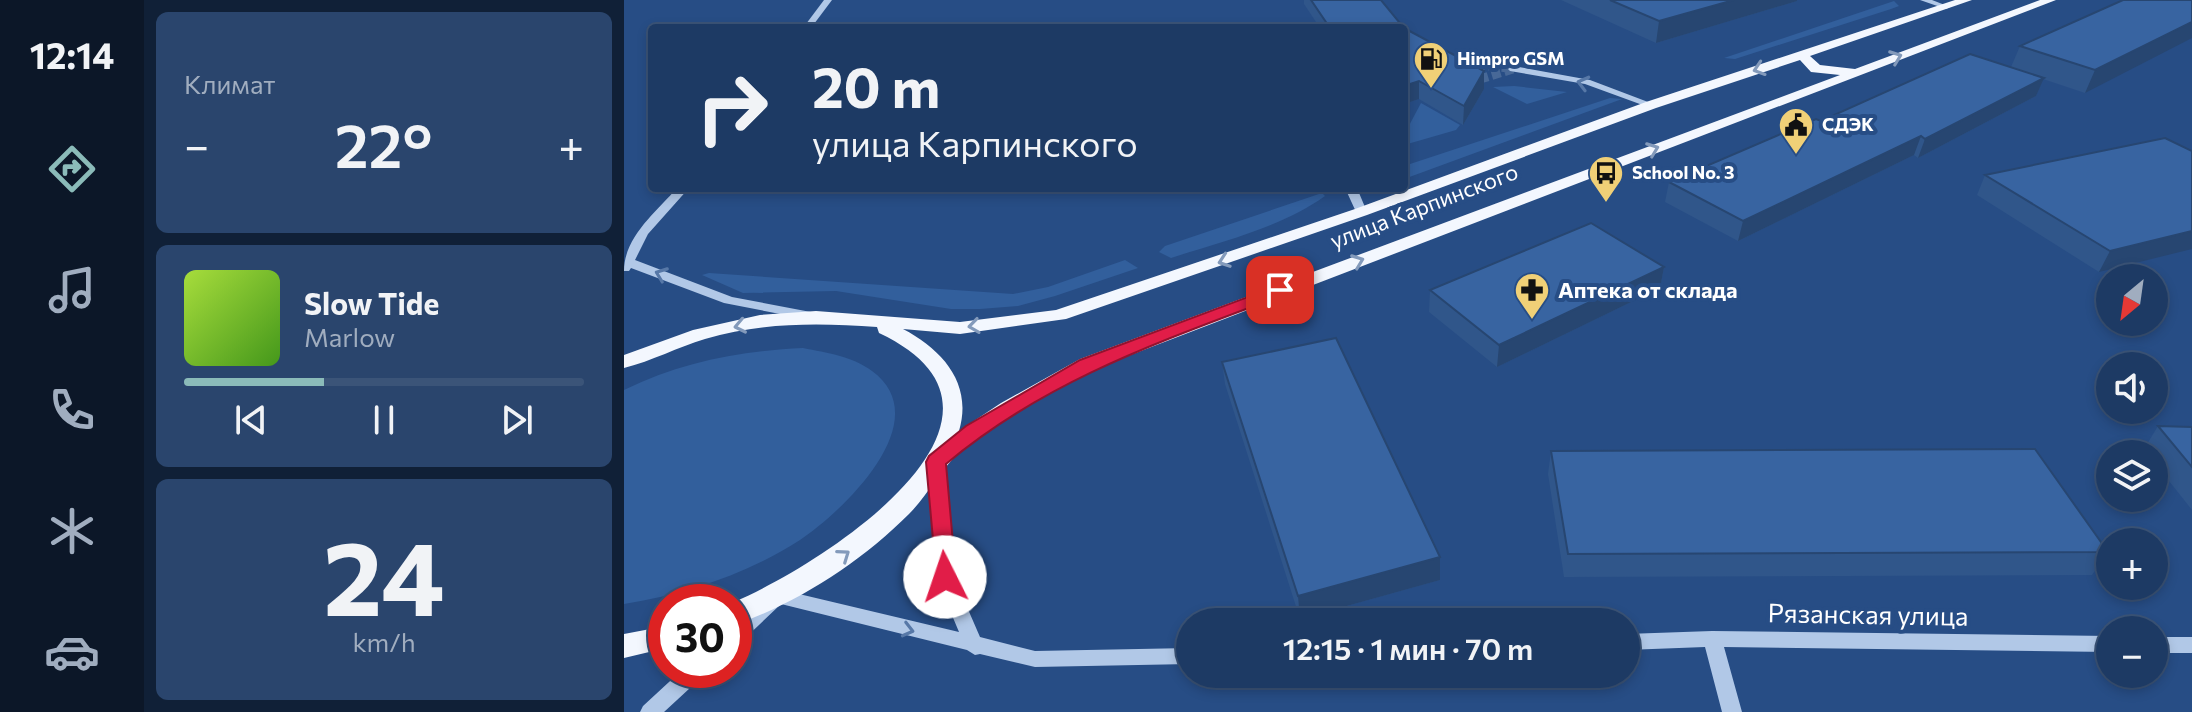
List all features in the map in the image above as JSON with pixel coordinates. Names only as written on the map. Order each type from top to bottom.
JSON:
[{"type":"main road","name":"улица Карпинского","points":[[624,362],[700,334],[760,321],[816,317],[873,324],[960,328],[1059,315],[1361,212],[1651,105],[1966,0]]},
{"type":"main road","name":"улица Карпинского","points":[[752,607],[778,596],[847,554],[901,507],[936,462],[973,430],[1087,364],[2050,0]]},
{"type":"main road","name":"улица Карпинского","points":[[1802,55],[1816,69],[1859,71]]},
{"type":"main road","name":"улица Карпинского","points":[[873,324],[917,342],[946,372],[953,412],[936,462]]},
{"type":"main road","points":[[624,646],[648,641]]},
{"type":"street","points":[[810,24],[828,0]]},
{"type":"street","points":[[1924,0],[1946,7]]},
{"type":"street","points":[[1513,69],[1587,82],[1651,105]]},
{"type":"street","points":[[679,192],[643,233],[626,266],[729,300],[816,317]]},
{"type":"street","points":[[1353,192],[1361,212]]},
{"type":"street","points":[[936,462],[945,577],[975,647]]},
{"type":"street","points":[[752,620],[778,596],[975,647],[1035,659],[1176,656]]},
{"type":"street","points":[[1712,639],[1732,712]]},
{"type":"street","name":"Рязанская улица","points":[[1640,642],[1712,639],[2096,644]]},
{"type":"street","points":[[2168,645],[2192,645]]},
{"type":"street","points":[[650,712],[676,688]]},
{"type":"shaded area","points":[[1894,1],[1899,6],[1735,59],[1724,58]]},
{"type":"shaded area","points":[[1514,86],[1567,92],[1527,104],[1493,87]]},
{"type":"shaded area","points":[[1610,98],[1622,99],[1408,178],[1408,165]]},
{"type":"shaded area","points":[[1421,103],[1460,125],[1456,130],[1408,144],[1408,127]]},
{"type":"shaded area","points":[[1322,193],[1325,196],[1308,207],[1251,233],[1171,258],[1159,252],[1165,246]]},
{"type":"shaded area","points":[[1125,260],[1138,268],[1018,306],[980,309],[951,309],[836,291],[743,293],[702,275],[709,273],[1013,294],[1048,287]]},
{"type":"shaded area","points":[[803,348],[839,356],[872,371],[890,391],[895,414],[890,438],[877,463],[839,508],[780,552],[705,584],[648,584],[648,599],[624,604],[624,390],[689,365],[756,352]]},
{"type":"building","points":[[1311,0],[1381,0],[1401,24],[1327,24]]},
{"type":"building","points":[[1610,0],[1734,0],[1659,21]]},
{"type":"building","points":[[2123,0],[2192,0],[2192,22],[2095,70],[2020,46]]},
{"type":"building","points":[[1408,30],[1484,71],[1464,106],[1419,81],[1408,85]]},
{"type":"building","points":[[1970,54],[2044,78],[1925,139],[1921,136],[1743,221],[1669,182],[1816,119],[1821,121]]},
{"type":"building","points":[[2165,138],[2192,151],[2192,231],[2110,251],[1985,175]]},
{"type":"building","points":[[1591,223],[1664,267],[1499,345],[1430,290]]},
{"type":"building","points":[[1336,338],[1440,557],[1298,596],[1222,362]]},
{"type":"building","points":[[2158,426],[2192,427],[2192,467]]},
{"type":"building","points":[[2035,449],[2096,535],[2096,552],[1568,554],[1551,451]]},
{"type":"tunnel","points":[[1450,62],[1509,68]]},
{"type":"tunnel","points":[[1467,83],[1513,69]]},
{"type":"place","name":"Himpro GSM","points":[[1431,90]]},
{"type":"place","name":"СДЭК","points":[[1796,156]]},
{"type":"place","name":"School No. 3","points":[[1606,204]]},
{"type":"place","name":"Аптека от склада","points":[[1532,321]]},
{"type":"route","points":[[945,577],[936,462],[973,430],[1087,364],[1280,290]]}]
